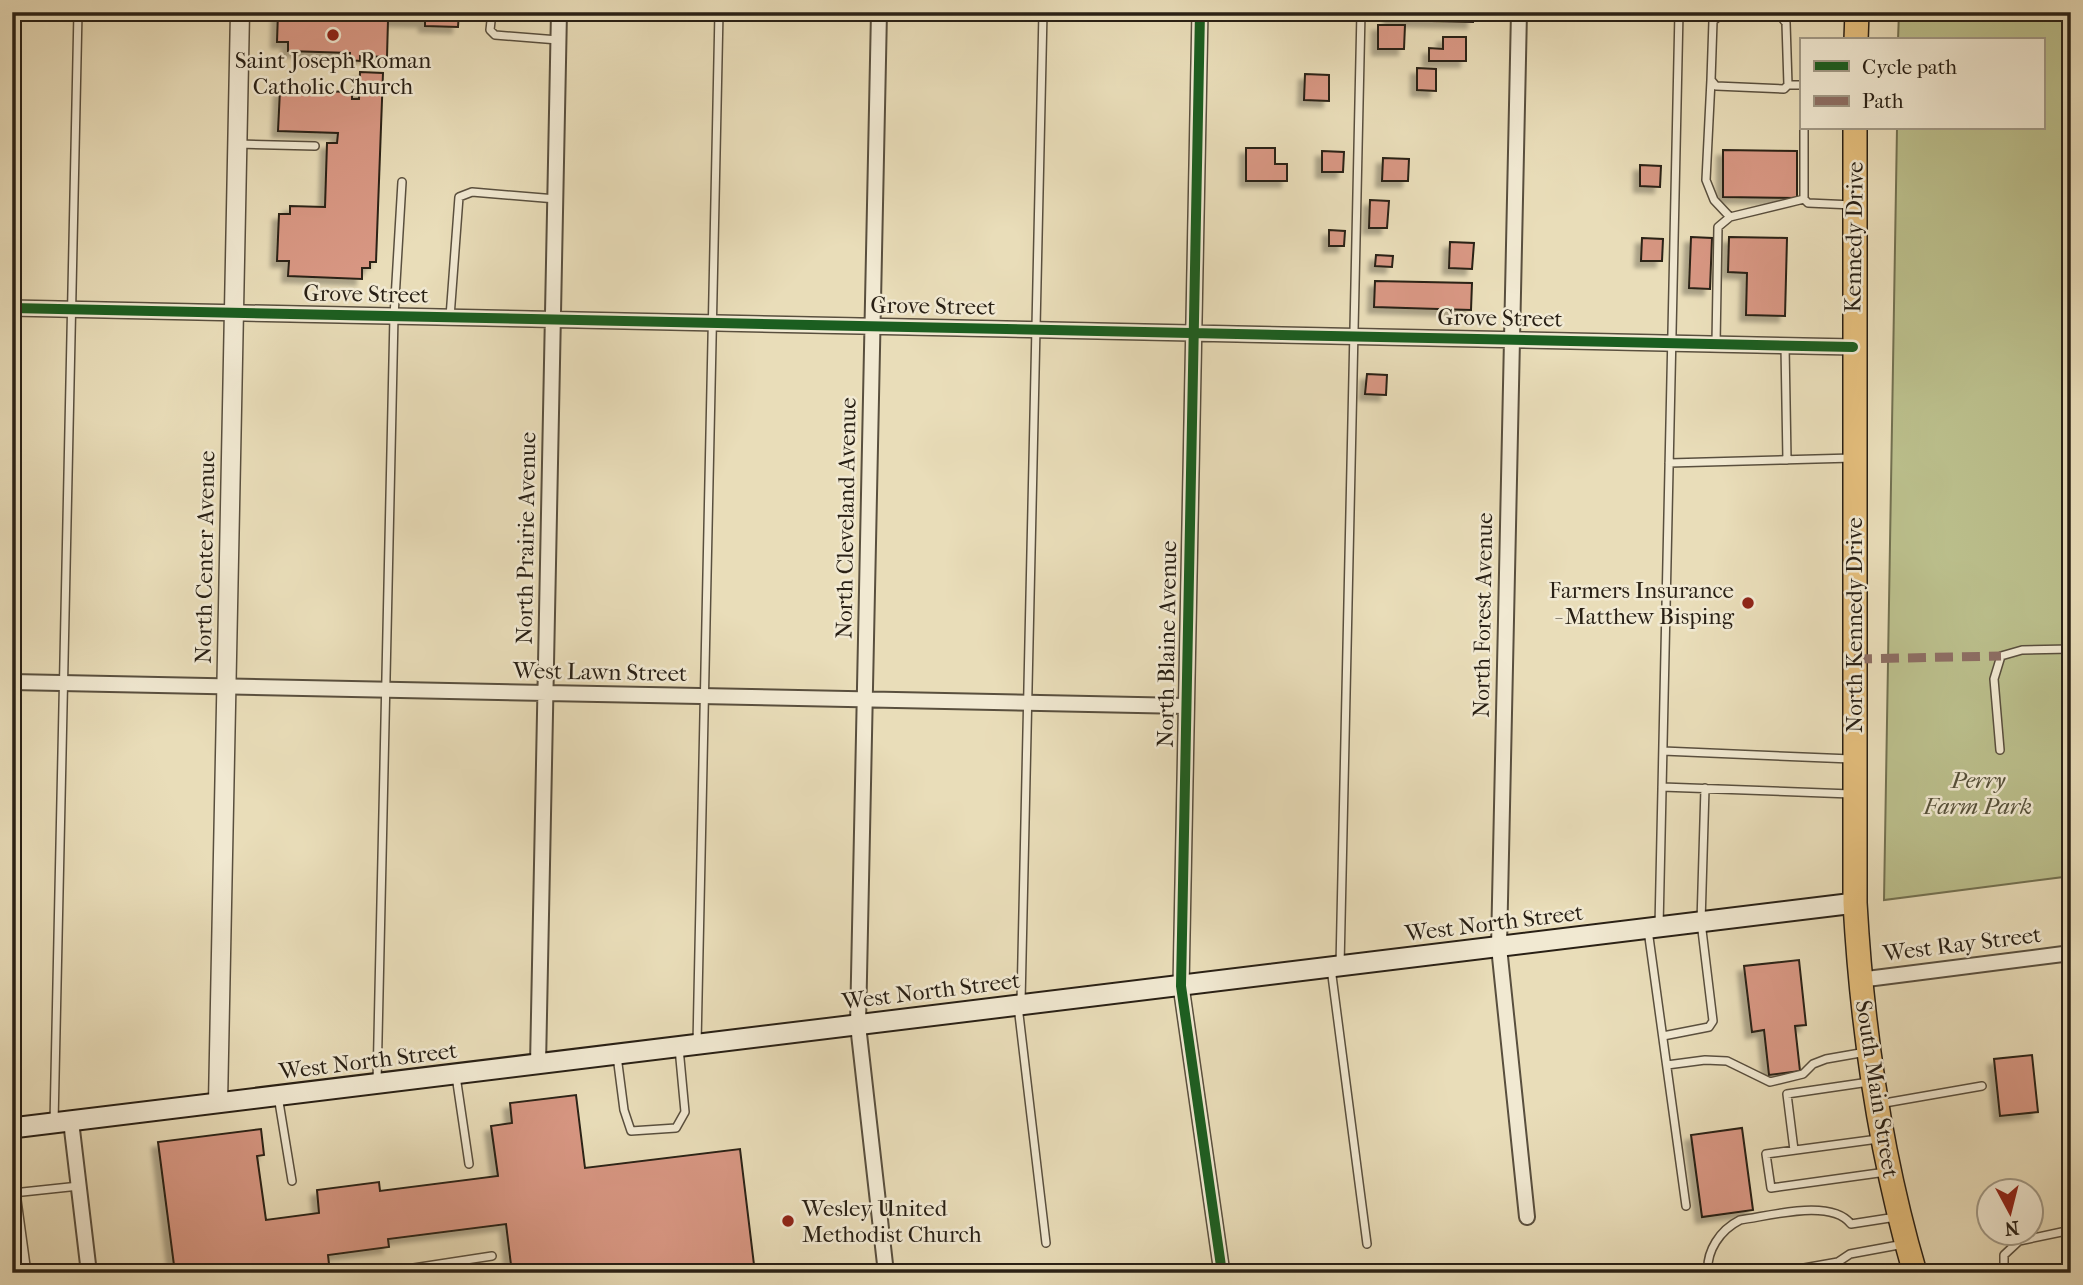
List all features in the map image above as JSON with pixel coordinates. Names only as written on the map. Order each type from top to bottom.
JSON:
[{"type":"main road","points":[[1856,38],[1857,12]]},
{"type":"main road","name":"Kennedy Drive","points":[[1853,347],[1855,130]]},
{"type":"main road","name":"North Kennedy Drive","points":[[1853,347],[1855,904]]},
{"type":"main road","name":"West North Street","points":[[12,1128],[1855,904]]},
{"type":"main road","name":"South Main Street","points":[[1855,904],[1859,980],[1882,1138],[1915,1273]]},
{"type":"street","name":"North Center Avenue","points":[[218,1103],[240,12]]},
{"type":"street","name":"North Prairie Avenue","points":[[538,1065],[559,12]]},
{"type":"street","name":"North Cleveland Avenue","points":[[879,12],[858,1025],[886,1273]]},
{"type":"street","name":"North Blaine Avenue","points":[[1200,12],[1181,986],[1222,1273]]},
{"type":"street","name":"North Forest Avenue","points":[[1519,12],[1499,947],[1527,1217]]},
{"type":"street","name":"Grove Street","points":[[12,308],[1853,347]]},
{"type":"street","name":"West Lawn Street","points":[[12,682],[1186,706]]},
{"type":"street","name":"West Ray Street","points":[[1859,980],[2071,953]]},
{"type":"street","points":[[62,1122],[79,1186],[89,1273]]},
{"type":"lane","points":[[62,1122],[64,683],[78,12]]},
{"type":"lane","points":[[492,12],[490,30],[495,36],[559,40]]},
{"type":"lane","points":[[617,1055],[624,1110],[631,1131],[676,1128],[685,1112],[705,697],[719,12]]},
{"type":"lane","points":[[1042,12],[1019,1005],[1046,1243]]},
{"type":"lane","points":[[1362,12],[1335,967],[1367,1244]]},
{"type":"lane","points":[[1679,12],[1663,751],[1654,928],[1663,1035],[1686,1206]]},
{"type":"lane","points":[[1730,217],[1714,200],[1706,180],[1713,21],[1722,14],[1779,13],[1786,23],[1788,85]]},
{"type":"lane","points":[[1711,79],[1723,88],[1784,89],[1788,85],[1800,85]]},
{"type":"lane","points":[[1804,130],[1804,200]]},
{"type":"lane","points":[[238,144],[315,146]]},
{"type":"lane","points":[[377,1084],[394,316],[402,182]]},
{"type":"lane","points":[[450,317],[459,197],[472,192],[556,200]]},
{"type":"lane","points":[[1716,344],[1718,227],[1730,217],[1804,200],[1808,203],[1855,205]]},
{"type":"lane","points":[[1785,345],[1787,460]]},
{"type":"lane","points":[[1669,463],[1854,458]]},
{"type":"lane","points":[[2000,750],[1994,680],[2001,656],[2022,650],[2071,649]]},
{"type":"lane","points":[[1663,751],[1855,760]]},
{"type":"lane","points":[[1662,786],[1855,794]]},
{"type":"lane","points":[[1663,1035],[1709,1027],[1713,1021],[1701,922],[1705,788]]},
{"type":"lane","points":[[1667,1065],[1705,1059],[1727,1061],[1770,1082],[1803,1074],[1813,1064],[1826,1059],[1870,1051]]},
{"type":"lane","points":[[456,1075],[469,1164]]},
{"type":"lane","points":[[1794,1150],[1787,1094],[1876,1093],[1982,1086]]},
{"type":"lane","points":[[278,1096],[292,1181]]},
{"type":"lane","points":[[1882,1138],[1766,1154],[1771,1188],[1890,1171]]},
{"type":"lane","points":[[27,1273],[14,1193],[79,1186]]},
{"type":"lane","points":[[1708,1273],[1709,1251],[1730,1224],[1740,1220],[1822,1209],[1838,1213],[1851,1224],[1900,1217]]},
{"type":"lane","points":[[2004,1273],[2004,1255],[2019,1241],[2071,1230]]},
{"type":"lane","points":[[1776,1273],[1838,1262],[1850,1254],[1906,1243]]},
{"type":"lane","points":[[381,1273],[492,1256]]},
{"type":"green space","name":"Perry Farm Park","points":[[1899,12],[2071,12],[2071,876],[1884,900],[1897,130],[2044,130],[2044,38],[1898,38]]},
{"type":"building","name":"Saint Joseph Roman Catholic Church","points":[[278,12],[459,12],[458,27],[425,26],[425,21],[388,20],[387,57],[360,56],[360,61],[350,60],[350,53],[288,51],[288,42],[277,42]]},
{"type":"building","points":[[1390,12],[1473,12],[1473,22],[1390,20]]},
{"type":"building","points":[[1378,25],[1405,25],[1404,49],[1378,49]]},
{"type":"building","points":[[1443,37],[1466,37],[1466,61],[1429,61],[1429,48],[1443,49]]},
{"type":"building","points":[[1417,68],[1436,69],[1436,91],[1417,90]]},
{"type":"building","points":[[360,72],[383,73],[376,262],[370,262],[370,268],[362,268],[362,279],[288,276],[289,261],[277,261],[279,214],[290,214],[290,206],[325,207],[327,143],[337,143],[338,133],[278,131],[280,90],[352,92],[352,99],[359,99]]},
{"type":"building","points":[[1305,74],[1329,75],[1329,101],[1304,100]]},
{"type":"building","points":[[1246,148],[1275,148],[1275,164],[1287,164],[1287,181],[1246,181]]},
{"type":"building","points":[[1723,150],[1797,151],[1797,198],[1723,197]]},
{"type":"building","points":[[1322,151],[1344,152],[1343,172],[1322,172]]},
{"type":"building","points":[[1383,158],[1409,159],[1408,181],[1382,181]]},
{"type":"building","points":[[1640,165],[1661,166],[1660,187],[1640,186]]},
{"type":"building","points":[[1370,200],[1389,201],[1387,228],[1369,228]]},
{"type":"building","points":[[1329,230],[1345,231],[1344,246],[1329,246]]},
{"type":"building","points":[[1691,237],[1712,238],[1710,289],[1689,288]]},
{"type":"building","points":[[1729,237],[1787,238],[1785,316],[1746,315],[1747,273],[1728,272]]},
{"type":"building","points":[[1642,238],[1663,239],[1662,261],[1641,261]]},
{"type":"building","points":[[1450,242],[1474,243],[1472,269],[1449,268]]},
{"type":"building","points":[[1376,255],[1393,256],[1392,267],[1375,266]]},
{"type":"building","points":[[1375,281],[1472,283],[1471,310],[1374,307]]},
{"type":"building","points":[[1367,374],[1387,375],[1386,395],[1365,394]]},
{"type":"building","points":[[1799,960],[1806,1025],[1795,1026],[1800,1071],[1769,1075],[1764,1030],[1752,1032],[1744,966]]},
{"type":"building","points":[[2032,1055],[2038,1112],[2000,1116],[1994,1059]]},
{"type":"building","points":[[576,1095],[585,1168],[740,1149],[755,1273],[512,1273],[506,1224],[388,1239],[389,1247],[328,1255],[330,1273],[175,1273],[158,1142],[261,1129],[264,1155],[257,1156],[266,1220],[319,1213],[317,1190],[379,1182],[380,1191],[498,1176],[491,1126],[512,1123],[510,1103]]},
{"type":"building","points":[[1742,1128],[1753,1210],[1702,1217],[1691,1135]]},
{"type":"marked path","points":[[1854,659],[2001,656]]},
{"type":"cycle path","points":[[1200,12],[1181,986],[1222,1273]]},
{"type":"cycle path","points":[[12,308],[1853,347]]},
{"type":"place","name":"Saint Joseph Roman Catholic Church","points":[[333,35]]},
{"type":"place","name":"Farmers Insurance - Matthew Bisping","points":[[1748,603]]},
{"type":"place","name":"Wesley United Methodist Church","points":[[788,1221]]}]
